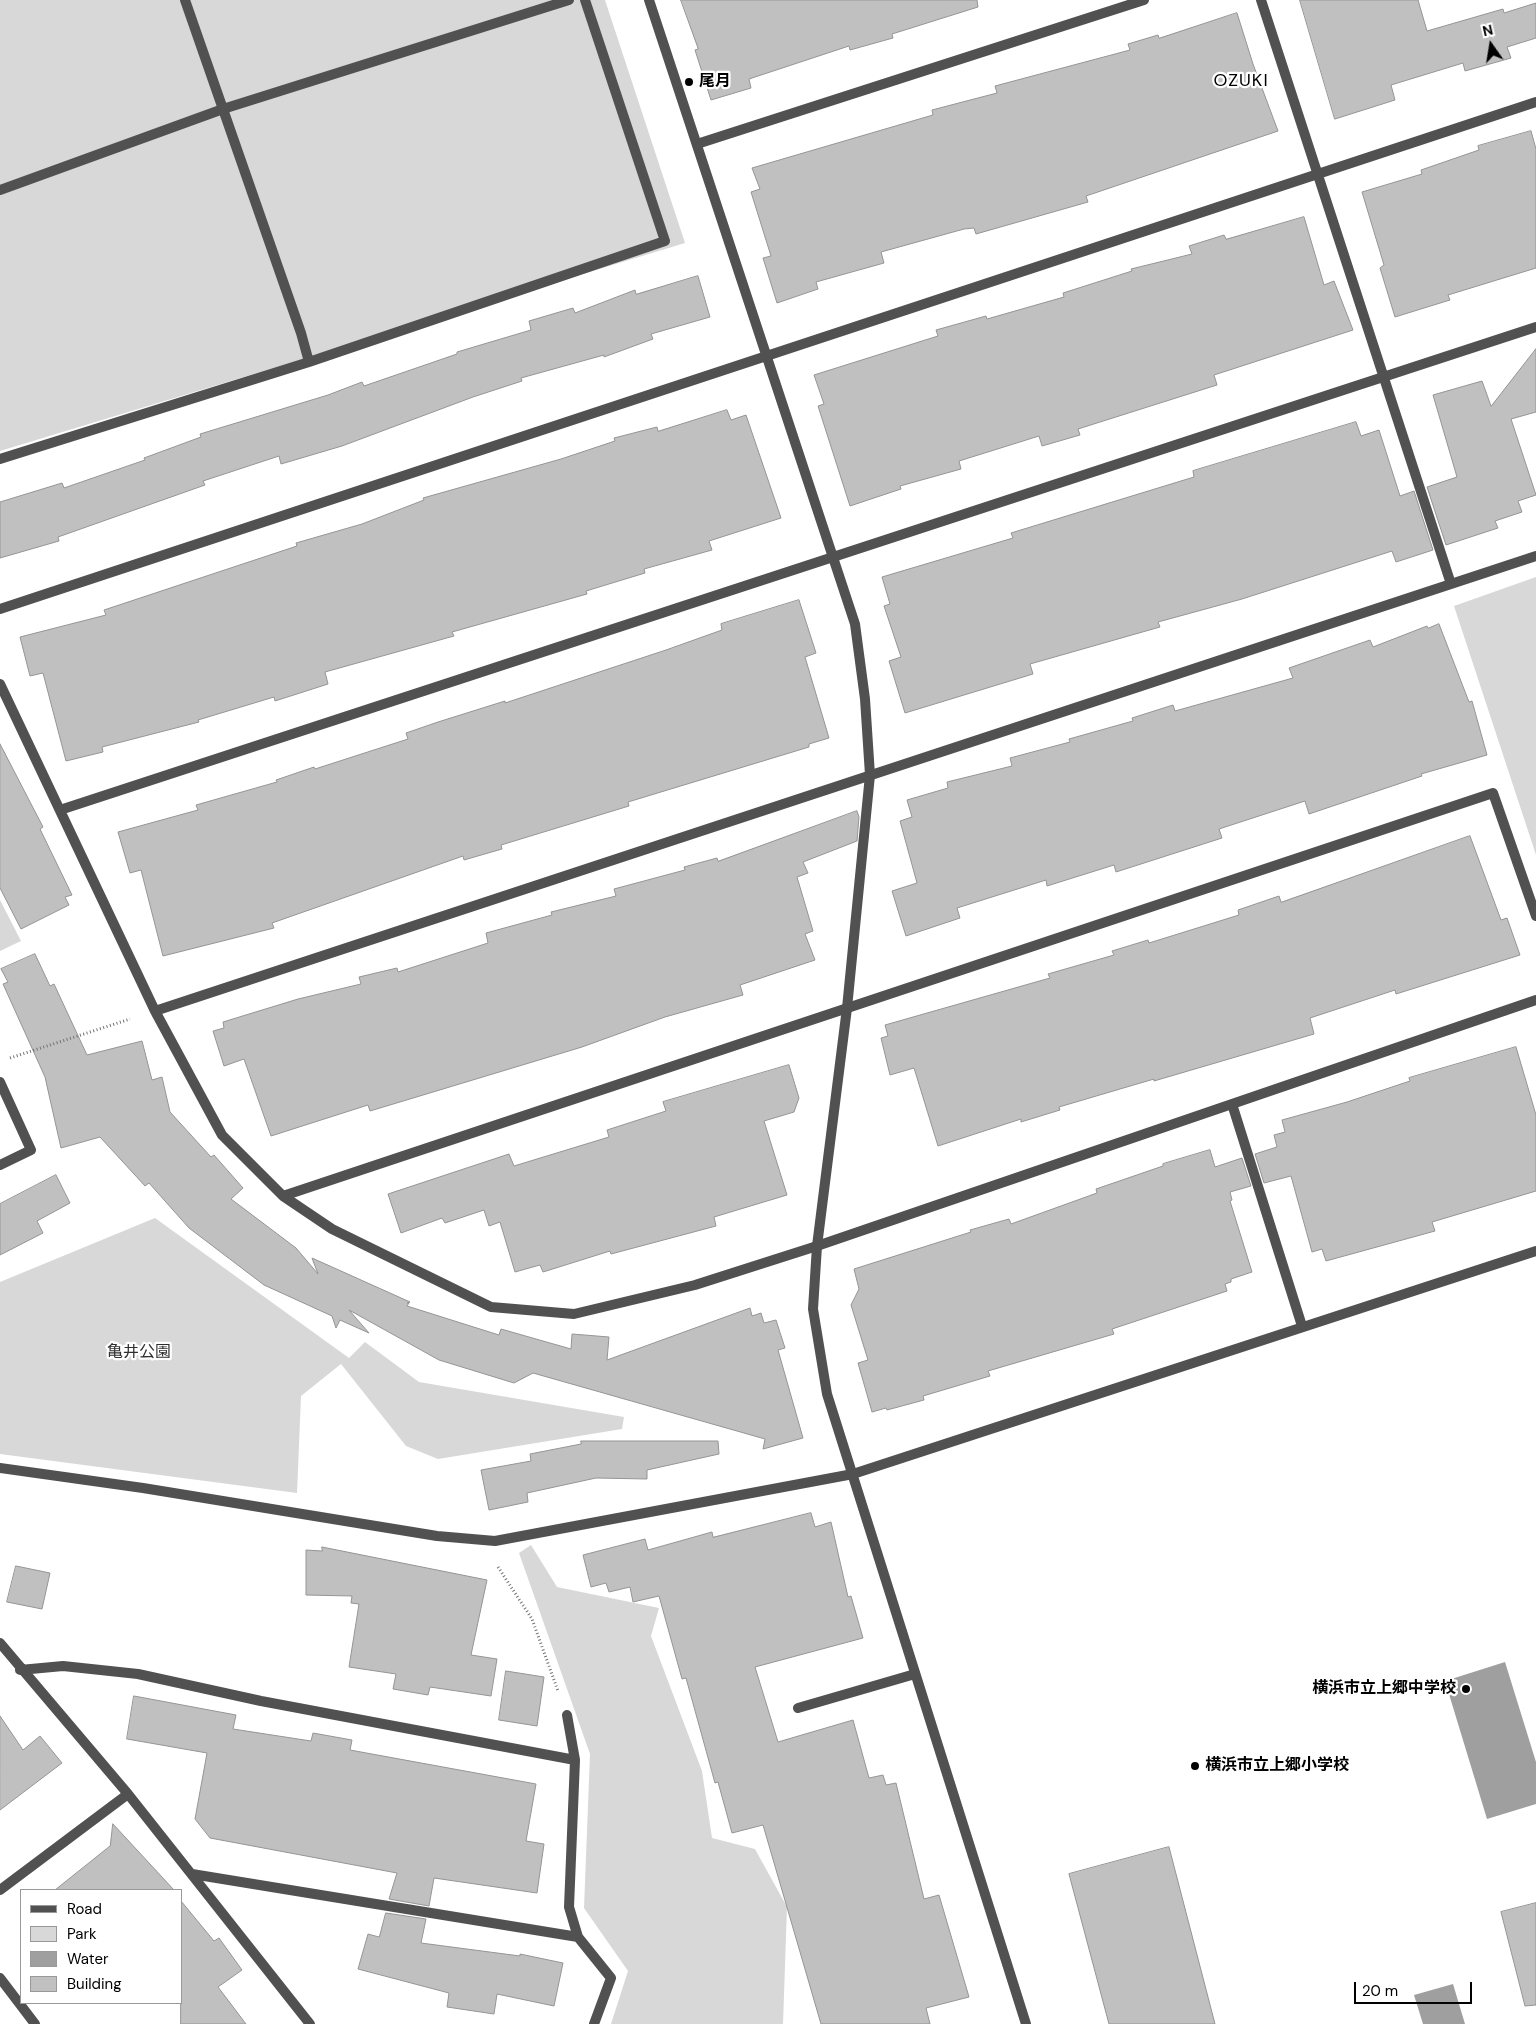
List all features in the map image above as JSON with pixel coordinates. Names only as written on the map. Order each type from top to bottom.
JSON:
[{"type":"street","points":[[185,0],[301,333],[308,362]]},
{"type":"street","points":[[0,190],[223,109],[569,0]]},
{"type":"street","points":[[0,459],[308,362],[665,241],[585,0]]},
{"type":"street","points":[[649,0],[855,624],[865,699],[870,775],[847,1008],[817,1246],[813,1309],[827,1394],[1026,2024]]},
{"type":"street","points":[[697,144],[1144,0]]},
{"type":"street","points":[[1262,0],[1451,584]]},
{"type":"street","points":[[0,609],[1318,172],[1536,102]]},
{"type":"street","points":[[60,810],[1536,327]]},
{"type":"street","points":[[155,1011],[1536,556]]},
{"type":"street","points":[[0,684],[155,1011],[222,1135],[283,1196],[332,1229],[492,1307],[574,1314],[695,1285],[817,1246],[1536,1000]]},
{"type":"street","points":[[283,1196],[1493,793],[1536,916]]},
{"type":"street","points":[[0,1082],[31,1150],[0,1164]]},
{"type":"street","points":[[1232,1104],[1302,1326]]},
{"type":"street","points":[[0,1468],[152,1490],[437,1536],[495,1542],[853,1474],[1536,1251]]},
{"type":"street","points":[[0,1643],[20,1670],[128,1794],[310,2024]]},
{"type":"street","points":[[20,1670],[63,1666],[138,1674],[261,1701],[575,1760]]},
{"type":"street","points":[[798,1708],[915,1674]]},
{"type":"street","points":[[567,1715],[575,1760],[569,1907],[578,1937],[611,1978],[594,2024]]},
{"type":"street","points":[[0,1890],[128,1794]]},
{"type":"street","points":[[192,1874],[578,1937]]},
{"type":"street","points":[[0,1978],[35,2024]]},
{"type":"path","points":[[9,1058],[155,1011]]},
{"type":"path","points":[[495,1542],[498,1566],[532,1619],[567,1715]]},
{"type":"green space","points":[[0,0],[605,0],[685,243],[0,451]]},
{"type":"green space","points":[[1536,577],[1536,855],[1454,606]]},
{"type":"green space","points":[[0,900],[21,941],[0,951]]},
{"type":"green space","name":"亀井公園","points":[[155,1218],[349,1358],[365,1342],[419,1382],[624,1417],[622,1429],[438,1459],[406,1446],[341,1364],[301,1396],[297,1493],[0,1454],[0,1282]]},
{"type":"green space","points":[[531,1545],[557,1587],[659,1608],[651,1636],[702,1771],[712,1838],[755,1849],[787,1907],[783,2024],[611,2024],[628,1971],[584,1908],[590,1754],[519,1553]]},
{"type":"water","points":[[1505,1662],[1536,1762],[1536,1804],[1487,1819],[1445,1681]]},
{"type":"water","points":[[1453,1984],[1465,2024],[1423,2024],[1414,1995]]},
{"type":"building","points":[[681,0],[977,0],[978,7],[892,34],[893,38],[850,50],[849,46],[749,79],[751,88],[711,100],[695,50],[698,49]]},
{"type":"building","points":[[1300,0],[1418,0],[1427,31],[1503,9],[1504,13],[1536,3],[1536,38],[1507,47],[1511,58],[1465,71],[1463,63],[1391,85],[1395,100],[1335,119]]},
{"type":"building","points":[[1237,13],[1253,64],[1278,131],[1086,196],[1088,202],[976,234],[974,228],[964,229],[881,252],[884,263],[816,282],[818,289],[777,303],[763,258],[771,256],[751,192],[760,189],[752,168],[933,115],[932,110],[997,93],[995,86],[1130,50],[1128,44],[1158,35],[1159,38]]},
{"type":"building","points":[[1531,131],[1536,149],[1536,268],[1448,295],[1450,300],[1395,317],[1380,268],[1384,265],[1362,192],[1422,174],[1421,170],[1479,150],[1478,146]]},
{"type":"building","points":[[1304,217],[1324,285],[1334,281],[1353,330],[1214,375],[1217,385],[1078,429],[1080,435],[1042,446],[1039,436],[959,461],[961,469],[900,486],[901,489],[850,506],[818,406],[824,404],[814,375],[938,336],[936,330],[986,316],[987,319],[1064,297],[1063,293],[1132,271],[1131,269],[1192,254],[1189,246],[1224,235],[1226,239]]},
{"type":"building","points":[[698,276],[710,317],[651,334],[653,339],[604,357],[604,355],[521,378],[522,381],[473,397],[342,446],[281,464],[279,456],[203,481],[205,485],[58,537],[59,541],[0,558],[0,502],[62,483],[64,488],[145,460],[144,458],[201,437],[200,434],[328,395],[362,382],[364,386],[457,354],[457,352],[531,330],[529,321],[573,308],[575,313],[635,290],[636,294]]},
{"type":"building","points":[[1536,349],[1536,412],[1511,419],[1536,495],[1518,501],[1522,512],[1495,521],[1498,528],[1446,545],[1427,487],[1457,477],[1433,395],[1482,381],[1491,406]]},
{"type":"building","points":[[727,410],[731,420],[746,415],[781,518],[709,541],[712,550],[644,569],[645,573],[586,591],[587,594],[452,632],[454,636],[325,672],[328,684],[275,701],[274,697],[198,720],[199,722],[102,747],[103,752],[66,761],[43,673],[30,676],[20,637],[106,615],[104,610],[297,546],[296,543],[362,524],[424,500],[423,498],[561,459],[615,441],[614,438],[657,427],[658,431]]},
{"type":"building","points":[[1356,422],[1361,436],[1379,430],[1400,496],[1414,491],[1433,550],[1396,562],[1392,551],[1242,599],[1158,622],[1160,627],[1030,664],[1033,674],[905,713],[889,661],[901,657],[884,606],[890,604],[882,577],[1013,538],[1011,533],[1194,477],[1193,471]]},
{"type":"building","points":[[799,600],[816,653],[805,657],[829,738],[809,744],[809,747],[628,802],[629,806],[501,845],[502,849],[464,860],[463,856],[272,923],[274,928],[163,956],[141,870],[130,873],[118,832],[198,810],[196,805],[277,782],[276,780],[314,767],[315,769],[408,739],[406,733],[505,701],[505,703],[666,650],[722,630],[721,624]]},
{"type":"building","points":[[1439,624],[1469,702],[1472,701],[1487,755],[1421,774],[1422,776],[1309,814],[1305,801],[1219,829],[1222,838],[1116,872],[1114,865],[1047,886],[1046,880],[957,908],[960,918],[906,936],[892,891],[917,883],[900,821],[912,817],[907,800],[948,788],[947,782],[1012,766],[1010,758],[1070,742],[1069,739],[1133,721],[1132,718],[1173,705],[1175,711],[1293,678],[1289,668],[1370,640],[1373,647],[1427,626],[1428,628]]},
{"type":"building","points":[[0,744],[43,827],[40,829],[72,895],[65,897],[69,905],[21,929],[0,888]]},
{"type":"building","points":[[857,811],[859,817],[857,841],[803,862],[808,873],[797,877],[813,931],[805,934],[815,960],[740,985],[743,995],[665,1017],[582,1047],[370,1111],[368,1105],[271,1136],[244,1059],[224,1066],[213,1031],[224,1028],[223,1022],[298,999],[361,984],[359,977],[397,968],[398,972],[488,943],[486,933],[552,915],[551,912],[616,896],[614,889],[685,870],[684,867],[717,858],[718,861]]},
{"type":"building","points":[[1470,836],[1501,920],[1507,918],[1520,955],[1396,994],[1395,990],[1310,1018],[1314,1034],[1059,1107],[1060,1110],[1021,1122],[1021,1119],[938,1146],[914,1068],[890,1075],[881,1038],[888,1036],[885,1025],[1050,978],[1048,974],[1114,955],[1112,951],[1148,940],[1149,943],[1239,915],[1238,910],[1279,896],[1281,902]]},
{"type":"building","points":[[35,954],[50,986],[54,984],[87,1055],[142,1041],[152,1080],[162,1077],[170,1112],[211,1157],[214,1155],[243,1188],[231,1199],[296,1248],[318,1274],[312,1258],[410,1302],[407,1303],[409,1303],[407,1306],[499,1335],[501,1329],[571,1349],[572,1334],[609,1337],[607,1360],[750,1308],[752,1316],[761,1313],[764,1323],[776,1320],[785,1348],[778,1350],[803,1438],[763,1449],[765,1439],[533,1373],[514,1383],[439,1360],[349,1310],[369,1333],[340,1320],[336,1328],[332,1316],[264,1285],[189,1228],[149,1183],[145,1186],[100,1137],[61,1148],[45,1077],[3,984],[8,982],[1,969]]},
{"type":"building","points":[[1516,1047],[1536,1115],[1536,1191],[1432,1222],[1435,1231],[1326,1261],[1322,1249],[1312,1252],[1291,1176],[1264,1183],[1255,1154],[1277,1147],[1274,1135],[1285,1132],[1282,1120],[1347,1102],[1410,1081],[1409,1078]]},
{"type":"building","points":[[789,1065],[799,1098],[794,1112],[764,1121],[787,1195],[714,1217],[716,1226],[611,1254],[610,1251],[543,1272],[540,1265],[515,1272],[500,1222],[489,1226],[484,1210],[445,1223],[442,1218],[401,1233],[388,1194],[509,1154],[514,1166],[609,1137],[607,1130],[666,1111],[663,1102]]},
{"type":"building","points":[[1210,1150],[1215,1167],[1242,1158],[1251,1186],[1230,1192],[1232,1200],[1230,1201],[1252,1272],[1231,1279],[1231,1282],[1225,1284],[1227,1291],[1112,1329],[1114,1334],[988,1371],[990,1376],[923,1396],[924,1400],[872,1412],[858,1363],[868,1360],[851,1305],[859,1289],[854,1269],[971,1232],[970,1230],[1009,1219],[1011,1224],[1097,1193],[1096,1189],[1163,1166],[1163,1164]]},
{"type":"building","points":[[56,1175],[70,1203],[37,1221],[43,1233],[0,1255],[0,1204]]},
{"type":"building","points":[[581,1441],[718,1441],[719,1454],[647,1470],[647,1479],[596,1478],[527,1493],[528,1502],[489,1510],[481,1470],[531,1461],[530,1454],[581,1444]]},
{"type":"building","points":[[811,1513],[815,1527],[831,1522],[848,1597],[851,1596],[863,1638],[755,1667],[778,1742],[853,1720],[869,1778],[883,1775],[886,1785],[896,1783],[924,1899],[939,1895],[969,1997],[926,2008],[930,2024],[821,2024],[763,1825],[732,1833],[718,1782],[715,1783],[686,1678],[682,1679],[659,1596],[633,1602],[630,1587],[609,1592],[606,1583],[591,1587],[583,1555],[645,1539],[648,1550],[712,1532],[713,1537]]},
{"type":"building","points":[[322,1547],[487,1580],[471,1655],[497,1659],[491,1696],[430,1687],[428,1695],[393,1689],[396,1674],[349,1667],[359,1604],[351,1603],[352,1596],[306,1595],[306,1550],[322,1551]]},
{"type":"building","points":[[16,1566],[50,1573],[42,1609],[7,1602]]},
{"type":"building","points":[[506,1671],[544,1677],[537,1726],[499,1720]]},
{"type":"building","points":[[134,1696],[236,1715],[233,1729],[311,1741],[313,1733],[352,1740],[350,1750],[536,1784],[526,1841],[544,1844],[537,1893],[434,1878],[429,1906],[389,1899],[397,1873],[210,1838],[195,1819],[207,1753],[127,1739]]},
{"type":"building","points":[[0,1716],[23,1750],[40,1736],[62,1763],[0,1810]]},
{"type":"building","points":[[113,1824],[173,1889],[56,1889],[110,1846]]},
{"type":"building","points":[[1169,1847],[1215,2024],[1109,2024],[1069,1874]]},
{"type":"building","points":[[182,1902],[214,1941],[219,1938],[242,1970],[218,1987],[246,2024],[181,2024]]},
{"type":"building","points":[[1536,1903],[1536,2005],[1525,2006],[1501,1912]]},
{"type":"building","points":[[386,1913],[426,1919],[421,1943],[520,1956],[520,1954],[563,1963],[554,2006],[497,1994],[494,2014],[447,2007],[449,1993],[358,1969],[368,1934],[379,1937]]},
{"type":"place","name":"尾月","points":[[689,82]]},
{"type":"place","name":"横浜市立上郷中学校","points":[[1466,1689]]},
{"type":"place","name":"横浜市立上郷小学校","points":[[1195,1766]]},
{"type":"district","name":"OZUKI","points":[[1241,81]]}]
